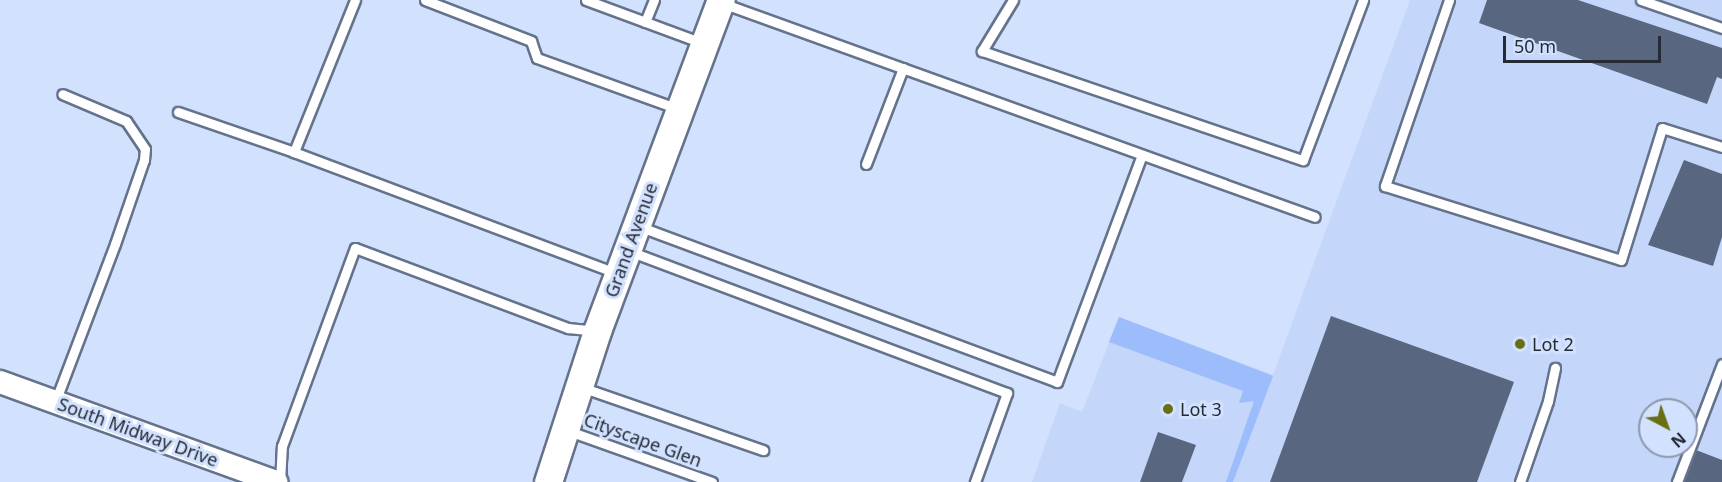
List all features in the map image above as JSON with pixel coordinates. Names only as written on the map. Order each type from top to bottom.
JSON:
[{"type":"main road","name":"Grand Avenue","points":[[548,482],[597,331],[721,1]]},
{"type":"street","name":"South Midway Drive","points":[[0,382],[278,482]]},
{"type":"lane","points":[[294,152],[354,0]]},
{"type":"lane","points":[[425,0],[531,41],[537,58],[680,110]]},
{"type":"lane","points":[[586,0],[704,44]]},
{"type":"lane","points":[[645,22],[654,0]]},
{"type":"lane","points":[[1013,0],[982,51],[1303,160],[1363,0]]},
{"type":"lane","points":[[1449,0],[1385,186],[1621,260],[1662,128],[1722,147]]},
{"type":"lane","points":[[1641,0],[1722,28]]},
{"type":"lane","points":[[721,1],[1314,217]]},
{"type":"lane","points":[[866,164],[903,68]]},
{"type":"lane","points":[[55,402],[119,233],[144,160],[145,149],[126,121],[62,94]]},
{"type":"lane","points":[[178,112],[294,152],[627,250],[1057,382],[1142,155]]},
{"type":"lane","points":[[278,482],[282,446],[355,248],[568,328],[597,331]]},
{"type":"lane","points":[[627,250],[1007,393],[975,482]]},
{"type":"lane","points":[[1677,482],[1722,364]]},
{"type":"lane","points":[[1520,482],[1548,401],[1555,368]]},
{"type":"lane","points":[[579,386],[763,450]]},
{"type":"lane","name":"Cityscape Glen","points":[[564,429],[712,482]]},
{"type":"shaded area","points":[[1410,0],[1722,0],[1722,482],[1032,482],[1060,403],[1082,412],[1119,317],[1273,375]]},
{"type":"shaded area","points":[[1119,317],[1273,376],[1233,482],[1226,482],[1254,401],[1239,403],[1243,391],[1109,342]]},
{"type":"building","points":[[1487,0],[1578,0],[1722,48],[1722,79],[1717,77],[1707,104],[1479,23]]},
{"type":"building","points":[[1684,160],[1722,174],[1722,237],[1713,266],[1648,245]]},
{"type":"building","points":[[1331,316],[1514,382],[1477,482],[1270,482]]},
{"type":"building","points":[[1158,432],[1196,445],[1182,482],[1140,482]]},
{"type":"building","points":[[1698,451],[1722,460],[1722,482],[1684,482],[1693,458],[1698,458]]},
{"type":"place","name":"Lot 2","points":[[1520,344]]},
{"type":"place","name":"Lot 3","points":[[1168,409]]}]
